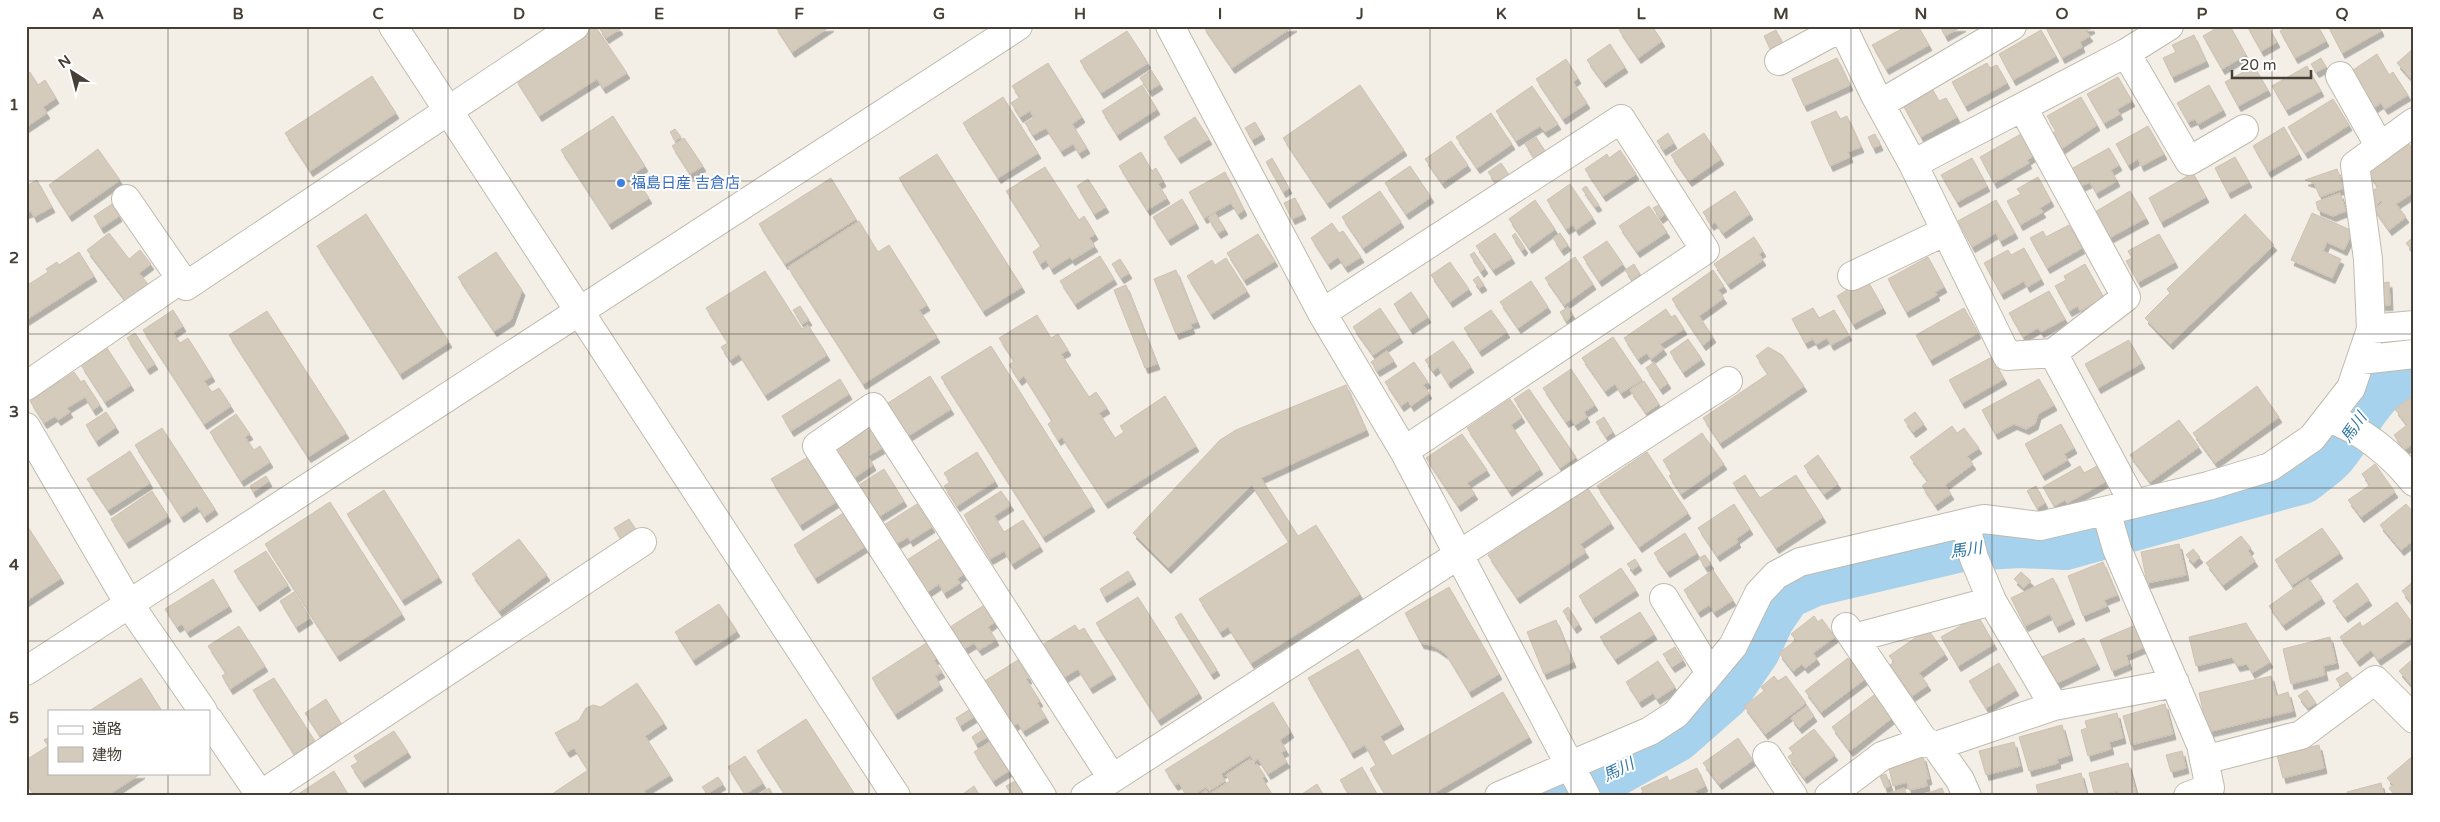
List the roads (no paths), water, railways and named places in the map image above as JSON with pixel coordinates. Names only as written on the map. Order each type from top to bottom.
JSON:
[{"type":"street","points":[[393,26],[896,796]]},
{"type":"street","points":[[126,199],[186,286],[575,26]]},
{"type":"street","points":[[26,671],[581,312],[1018,26]]},
{"type":"street","points":[[1170,26],[1322,313],[1404,452],[1577,779]]},
{"type":"street","points":[[1880,104],[2012,26]]},
{"type":"street","points":[[1913,164],[2126,53],[2169,26]]},
{"type":"street","points":[[1779,61],[1842,27],[1880,104],[1913,164],[2006,356],[2053,353],[2126,297],[2023,108]]},
{"type":"street","points":[[2126,53],[2189,162],[2244,129]]},
{"type":"street","points":[[2340,76],[2380,147]]},
{"type":"street","points":[[1322,313],[1621,119],[1705,250],[1404,452]]},
{"type":"street","points":[[1499,796],[1577,779],[1669,719],[1692,697],[1710,672],[1733,646],[1759,592],[1776,575],[1800,562],[1969,539],[1984,519],[2040,526],[2108,516],[2134,504],[2208,486],[2270,467],[2312,438],[2335,420],[2351,388],[2371,329],[2368,258],[2355,165],[2414,122]]},
{"type":"street","points":[[1852,276],[1946,231]]},
{"type":"street","points":[[26,386],[181,278]]},
{"type":"street","points":[[2371,329],[2414,325]]},
{"type":"street","points":[[2053,353],[2134,504]]},
{"type":"street","points":[[2361,360],[2414,354]]},
{"type":"street","points":[[1085,796],[1728,381]]},
{"type":"street","points":[[1042,796],[817,446],[873,407],[1112,778]]},
{"type":"street","points":[[2335,420],[2364,436],[2400,464],[2414,482]]},
{"type":"street","points":[[26,427],[129,604],[201,710]]},
{"type":"street","points":[[2108,516],[2118,550],[2201,745],[2204,760],[2205,793]]},
{"type":"street","points":[[1969,539],[1992,601],[2054,706]]},
{"type":"street","points":[[210,721],[260,795],[642,542]]},
{"type":"street","points":[[1664,598],[1710,672]]},
{"type":"street","points":[[1967,796],[1960,780],[1930,743],[1850,633],[1992,601]]},
{"type":"street","points":[[2204,760],[2301,735],[2375,680],[2414,719]]},
{"type":"street","points":[[1844,791],[1882,756],[2054,706],[2175,683]]},
{"type":"street","points":[[1768,756],[1793,796]]},
{"type":"waterway","name":"馬川","points":[[1554,796],[1611,775],[1677,738],[1726,695],[1756,651],[1770,620],[1787,595],[1813,583],[1966,547],[2020,544],[2065,546],[2303,480],[2333,455],[2367,406],[2387,385],[2399,377],[2414,372]]},
{"type":"place","name":"福島日産 吉倉店","points":[[621,183]]}]
